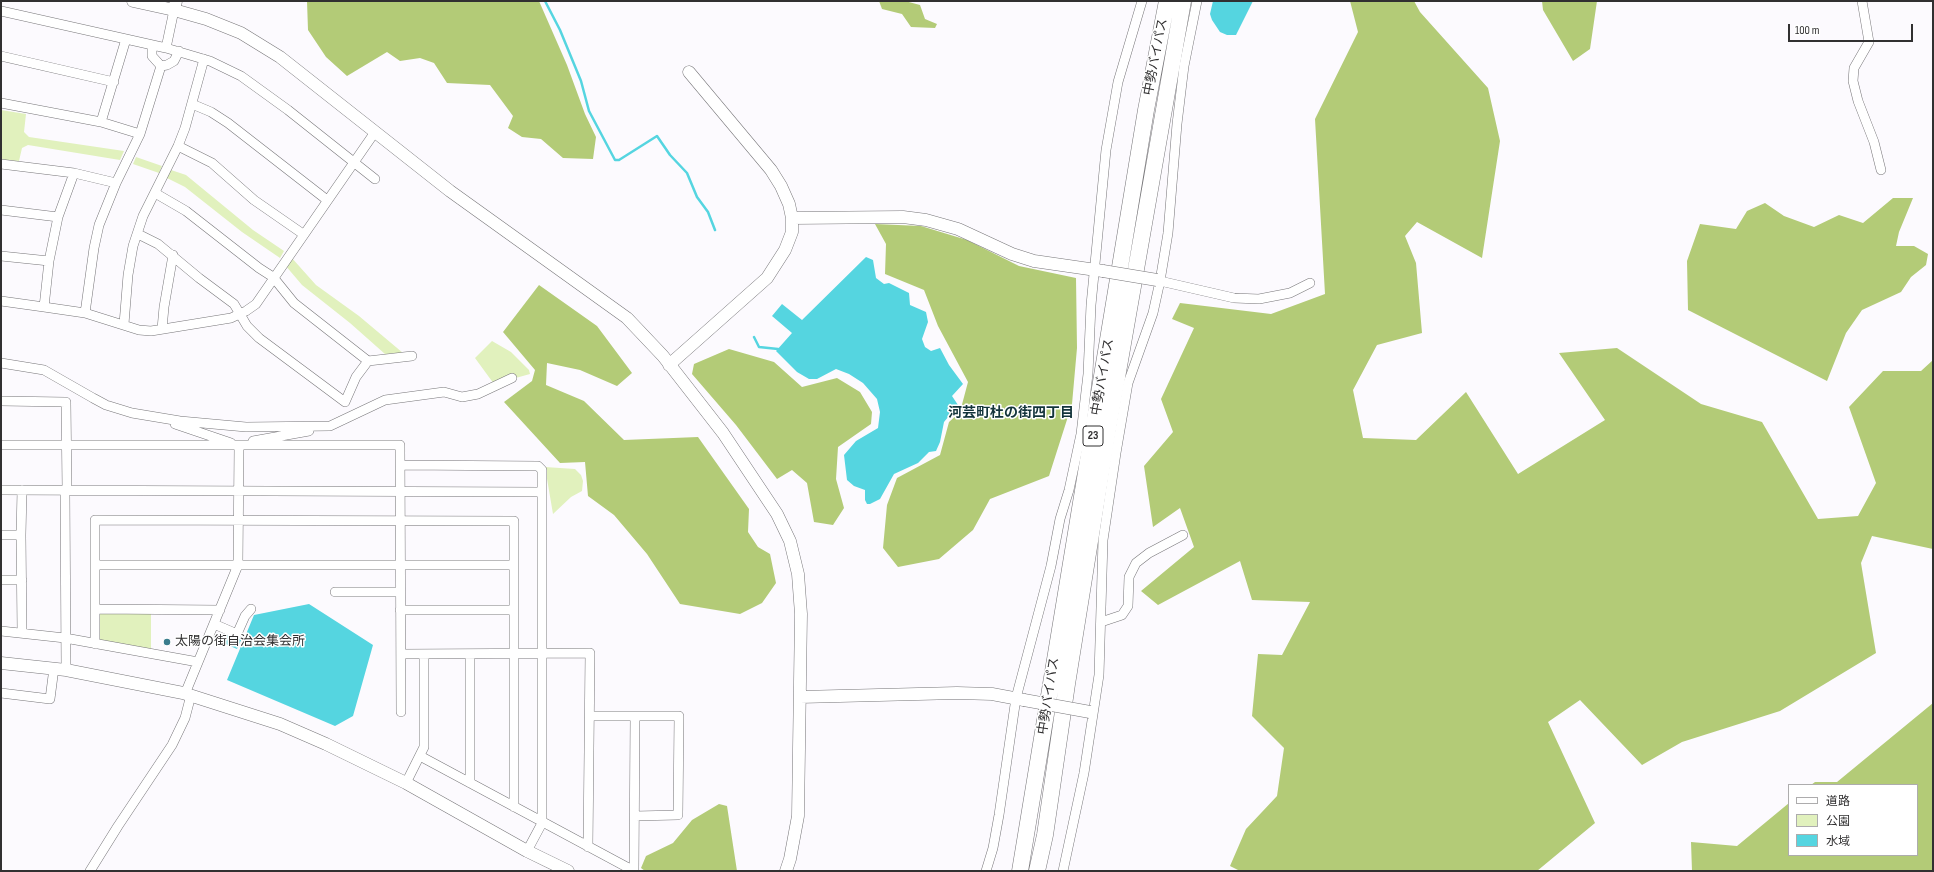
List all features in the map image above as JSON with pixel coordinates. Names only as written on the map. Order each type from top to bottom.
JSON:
[{"type":"highway","points":[[1146,110],[1158,1]]},
{"type":"highway","name":"中勢バイパス","points":[[1020,871],[1146,110],[1167,1]]},
{"type":"highway","name":"中勢バイパス","points":[[1037,871],[1045,836],[1067,684],[1093,532],[1108,429],[1183,1]]},
{"type":"highway","points":[[1012,871],[1028,826]]},
{"type":"highway","points":[[1042,871],[1045,836]]},
{"type":"street","points":[[133,1],[175,6],[222,25],[259,44],[295,69],[450,191],[627,318],[643,334],[669,365],[723,433],[777,514],[790,541],[795,557],[800,593],[798,816],[790,859],[786,871]]},
{"type":"street","points":[[986,871],[993,848],[1004,775],[1020,699],[1048,579],[1060,519],[1069,490],[1081,434],[1088,374],[1090,305],[1099,270],[1106,150],[1118,82],[1142,1]]},
{"type":"street","points":[[1063,871],[1100,661],[1103,540],[1124,403],[1128,382],[1153,313],[1168,233],[1177,124],[1184,66],[1197,1]]},
{"type":"street","points":[[1862,1],[1869,42],[1854,68],[1853,82],[1858,101],[1874,142],[1881,170]]},
{"type":"street","points":[[166,48],[175,6]]},
{"type":"street","points":[[1,11],[179,51],[204,59],[241,76],[288,110],[375,179]]},
{"type":"street","points":[[101,122],[126,39]]},
{"type":"street","points":[[152,45],[152,56],[161,66]]},
{"type":"street","points":[[161,66],[167,65],[174,61],[179,51]]},
{"type":"street","points":[[1,56],[114,82]]},
{"type":"street","points":[[124,324],[128,275],[133,246],[143,216],[178,146],[192,104],[204,59]]},
{"type":"street","points":[[85,313],[96,234],[104,208],[140,134],[161,66]]},
{"type":"street","points":[[669,365],[767,278],[785,250],[792,232],[792,218],[789,204],[781,186],[771,170],[689,72]]},
{"type":"street","points":[[1,103],[101,122],[140,134]]},
{"type":"street","points":[[192,104],[211,112],[228,123],[327,200]]},
{"type":"street","points":[[1,301],[85,313],[124,324],[139,330],[162,329],[231,318],[241,314],[256,304],[273,277],[375,132]]},
{"type":"street","points":[[178,146],[212,163],[254,200],[303,234]]},
{"type":"street","points":[[1,164],[74,173],[116,183]]},
{"type":"street","points":[[44,307],[49,261],[58,217],[74,173]]},
{"type":"street","points":[[155,192],[186,211],[259,268],[273,277],[294,303],[368,361],[412,356]]},
{"type":"street","points":[[1,210],[58,217]]},
{"type":"street","points":[[792,218],[902,217],[926,220],[958,228],[1012,254],[1034,261],[1099,270],[1158,281],[1234,298],[1259,299],[1290,293],[1310,283]]},
{"type":"street","points":[[138,234],[158,244],[199,278],[234,304],[247,326],[259,338],[345,402],[356,377],[368,361]]},
{"type":"street","points":[[162,329],[164,307],[173,255]]},
{"type":"street","points":[[1,256],[49,261]]},
{"type":"street","points":[[1,363],[44,370],[106,405],[162,419],[239,446],[250,442],[330,426],[385,400],[444,392],[462,397],[478,394],[512,378]]},
{"type":"street","points":[[1,401],[66,402],[67,446],[66,638],[60,669],[50,699],[1,693]]},
{"type":"street","points":[[162,419],[246,427],[330,426]]},
{"type":"street","points":[[1,445],[400,445],[400,712]]},
{"type":"street","points":[[90,871],[172,745],[183,725],[187,689],[238,565],[239,446]]},
{"type":"street","points":[[400,466],[538,466],[542,470],[541,492],[544,654],[542,823],[527,851]]},
{"type":"street","points":[[1,490],[541,492]]},
{"type":"street","points":[[22,490],[22,633]]},
{"type":"street","points":[[96,644],[95,520],[239,519],[514,521],[514,807]]},
{"type":"street","points":[[1,535],[21,535]]},
{"type":"street","points":[[1101,622],[1122,616],[1128,606],[1129,577],[1136,562],[1149,553],[1183,535]]},
{"type":"street","points":[[96,565],[514,565]]},
{"type":"street","points":[[1,580],[22,580]]},
{"type":"street","points":[[335,592],[400,592]]},
{"type":"street","points":[[96,609],[220,610]]},
{"type":"street","points":[[214,624],[237,634],[245,616],[251,610]]},
{"type":"street","points":[[400,610],[514,610]]},
{"type":"street","points":[[1,631],[66,638],[198,662]]},
{"type":"street","points":[[400,654],[590,653],[591,716],[588,847]]},
{"type":"street","points":[[406,784],[424,748],[424,654]]},
{"type":"street","points":[[470,654],[470,783]]},
{"type":"street","points":[[1,663],[60,669],[187,694],[247,712],[302,733],[406,784],[527,851],[568,871]]},
{"type":"street","points":[[800,697],[957,693],[992,694],[1092,712]]},
{"type":"street","points":[[591,716],[679,716],[678,816],[635,816]]},
{"type":"street","points":[[420,756],[542,823],[634,871],[635,716]]},
{"type":"green space","points":[[307,1],[539,1],[567,65],[585,114],[596,137],[593,159],[563,158],[541,139],[522,137],[508,128],[513,116],[490,85],[447,83],[434,63],[420,58],[400,61],[387,52],[347,76],[326,57],[308,30]]},
{"type":"green space","points":[[879,1],[905,1],[920,5],[925,19],[937,24],[935,28],[911,27],[902,14],[882,9]]},
{"type":"green space","points":[[1350,1],[1414,1],[1420,12],[1488,88],[1500,141],[1482,258],[1417,222],[1405,236],[1416,263],[1422,333],[1377,345],[1353,390],[1363,438],[1416,440],[1466,392],[1518,474],[1605,420],[1559,353],[1617,348],[1701,404],[1762,422],[1818,519],[1858,516],[1876,483],[1849,407],[1883,371],[1921,371],[1933,360],[1933,549],[1872,536],[1861,563],[1876,653],[1780,711],[1682,742],[1642,765],[1580,700],[1548,722],[1595,823],[1537,871],[1240,871],[1230,866],[1246,829],[1277,796],[1284,748],[1252,716],[1258,654],[1282,655],[1310,602],[1252,600],[1240,561],[1158,605],[1141,591],[1194,547],[1180,508],[1153,527],[1144,466],[1173,432],[1161,399],[1194,328],[1172,319],[1180,303],[1271,314],[1325,294],[1315,119],[1358,32]]},
{"type":"green space","points":[[1542,1],[1597,1],[1590,49],[1573,61],[1543,10]]},
{"type":"green space","points":[[1,110],[26,114],[24,132],[29,137],[124,151],[120,160],[28,145],[22,148],[19,161],[1,160]]},
{"type":"green space","points":[[136,157],[162,166],[159,173],[133,164]]},
{"type":"green space","points":[[168,169],[186,175],[253,230],[284,251],[280,258],[242,232],[185,187],[165,177]]},
{"type":"green space","points":[[1893,198],[1913,198],[1899,232],[1896,246],[1914,246],[1928,254],[1926,265],[1911,277],[1901,292],[1862,310],[1846,333],[1827,381],[1688,310],[1687,261],[1700,224],[1736,229],[1747,211],[1765,203],[1784,216],[1814,227],[1839,215],[1863,223]]},
{"type":"green space","points":[[875,224],[921,226],[967,240],[1019,266],[1076,278],[1077,348],[1072,404],[1049,476],[990,499],[973,530],[939,559],[898,567],[883,548],[887,505],[897,478],[940,455],[949,422],[960,412],[968,382],[938,326],[924,290],[885,274],[886,244]]},
{"type":"green space","points":[[291,257],[316,285],[359,316],[403,353],[385,354],[350,323],[302,285],[285,265]]},
{"type":"green space","points":[[539,285],[597,326],[632,373],[617,386],[580,370],[547,363],[546,385],[584,401],[624,440],[698,437],[749,509],[748,532],[758,547],[770,554],[776,583],[762,603],[740,614],[680,604],[647,554],[614,515],[588,496],[585,462],[560,463],[504,402],[532,381],[535,370],[503,332]]},
{"type":"green space","points":[[492,341],[511,352],[529,370],[530,374],[494,384],[475,358]]},
{"type":"green space","points":[[729,349],[774,362],[802,387],[837,378],[860,392],[872,412],[871,424],[838,447],[836,479],[844,508],[833,525],[814,522],[807,483],[792,470],[777,479],[736,425],[692,374],[694,364]]},
{"type":"green space","points":[[545,467],[575,469],[581,475],[583,481],[582,491],[571,497],[553,514]]},
{"type":"green space","points":[[97,610],[151,610],[151,652],[96,644]]},
{"type":"green space","points":[[1933,703],[1933,871],[1692,871],[1691,842],[1737,846],[1788,804],[1788,856],[1918,856],[1918,784],[1812,784],[1815,782],[1837,782]]},
{"type":"green space","points":[[719,804],[727,806],[737,871],[645,871],[641,868],[646,856],[673,843],[692,820]]},
{"type":"water","points":[[1213,1],[1253,1],[1236,35],[1227,35],[1220,32],[1210,14]]},
{"type":"water","points":[[866,257],[873,260],[876,278],[884,284],[889,283],[909,293],[910,305],[926,312],[928,322],[922,339],[925,347],[931,351],[940,348],[949,365],[963,384],[952,396],[958,405],[944,422],[940,442],[936,451],[929,452],[918,463],[894,474],[880,499],[870,504],[867,504],[865,500],[865,490],[854,486],[847,480],[844,455],[856,441],[878,428],[880,412],[877,399],[863,383],[849,374],[836,369],[817,379],[809,379],[797,372],[776,351],[792,333],[772,316],[782,304],[802,320]]},
{"type":"water","points":[[309,604],[373,645],[353,716],[335,726],[227,680],[254,615]]},
{"type":"water","points":[[225,631],[242,638],[237,649],[221,642]]},
{"type":"waterway","points":[[545,1],[560,30],[581,81],[589,111],[615,160],[619,160],[657,136],[670,155],[687,173],[697,197],[708,212],[715,230]]},
{"type":"waterway","points":[[754,337],[759,347],[778,349]]},
{"type":"place","name":"太陽の街自治会集会所","points":[[167,642]]},
{"type":"district","name":"河芸町杜の街四丁目","points":[[1011,413]]}]
